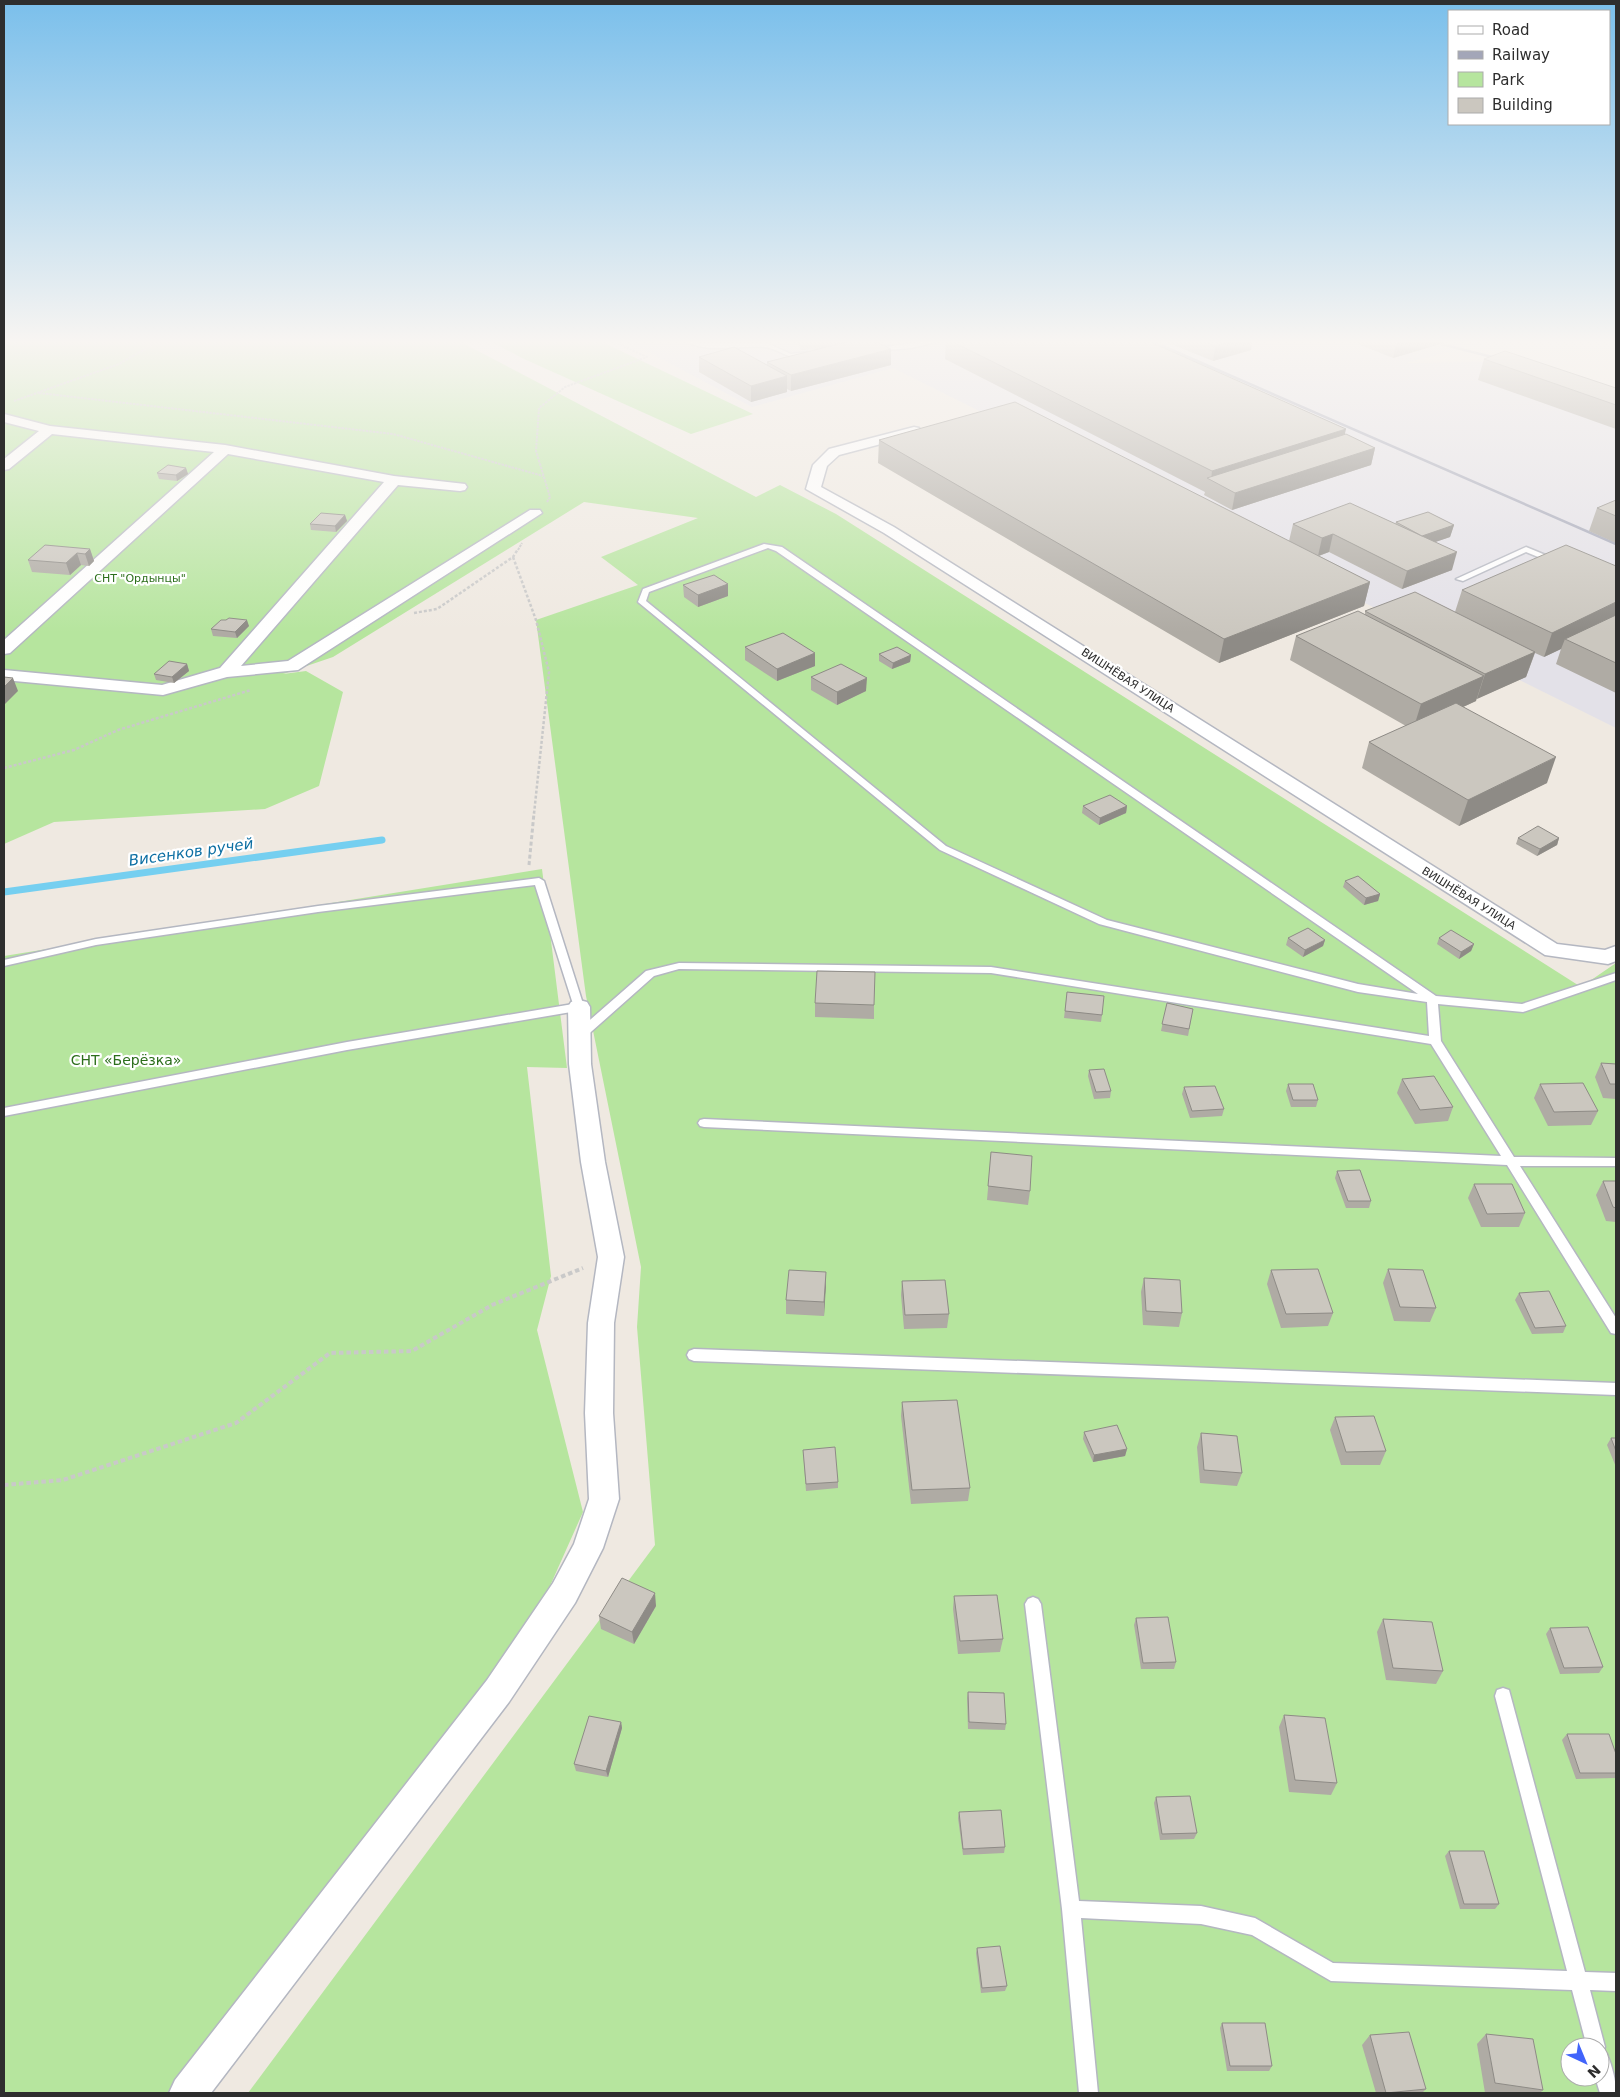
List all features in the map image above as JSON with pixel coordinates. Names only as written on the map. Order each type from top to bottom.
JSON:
[{"type":"street","points":[[4,466],[39,438]]},
{"type":"street","points":[[121,438],[224,449],[394,480],[460,487]]},
{"type":"street","name":"ВИШНЁВАЯ УЛИЦА","points":[[889,438],[834,452],[820,465],[813,489],[889,530],[1050,630],[1552,950],[1608,957],[1616,953]]},
{"type":"street","points":[[4,649],[224,449]]},
{"type":"street","points":[[226,672],[394,480]]},
{"type":"street","points":[[4,675],[163,690],[226,672],[292,666],[535,513]]},
{"type":"street","points":[[188,2093],[498,1691],[564,1593],[588,1548],[604,1498],[599,1414],[601,1323],[611,1257],[593,1162],[580,1064],[579,1021]]},
{"type":"lane","points":[[1432,998],[779,550],[767,546],[646,592],[642,602],[943,848],[1103,922],[1358,988],[1456,1003],[1523,1008],[1616,976]]},
{"type":"lane","points":[[1460,579],[1526,550],[1562,563]]},
{"type":"lane","points":[[4,963],[96,942],[318,909],[539,881],[579,1021]]},
{"type":"lane","points":[[4,1112],[347,1046],[579,1021],[650,973],[679,966],[991,970],[1434,1041]]},
{"type":"lane","points":[[1432,998],[1434,1041],[1616,1329]]},
{"type":"lane","points":[[704,1123],[1509,1162],[1616,1162]]},
{"type":"lane","points":[[694,1355],[1616,1389]]},
{"type":"lane","points":[[1034,1604],[1071,1909],[1088,2093]]},
{"type":"lane","points":[[1503,1696],[1593,2037]]},
{"type":"lane","points":[[1071,1909],[1201,1915],[1255,1927],[1331,1972],[1616,1982]]},
{"type":"path","points":[[407,438],[544,476]]},
{"type":"path","points":[[513,557],[536,620],[549,672],[529,865],[539,881]]},
{"type":"path","points":[[4,1485],[63,1480],[236,1423],[330,1354],[412,1350],[492,1305],[611,1257]]},
{"type":"shaded area","points":[[1033,438],[1616,438],[1616,728]]},
{"type":"green space","name":"СНТ \"Ордынцы\"","points":[[4,438],[643,438],[756,497],[780,485],[836,514],[1581,987],[1616,963],[1616,2093],[248,2093],[655,1545],[637,1327],[641,1267],[586,996],[536,620],[638,585],[601,557],[698,518],[584,502],[333,657],[283,674],[306,671],[343,692],[319,786],[265,809],[54,822],[4,844]]},
{"type":"green space","name":"СНТ «Берёзка»","points":[[542,869],[567,1068],[527,1067],[551,1276],[537,1330],[583,1512],[537,1615],[167,2093],[4,2093],[4,956]]},
{"type":"building","points":[[887,438],[1086,438],[1370,582],[1224,639],[879,440]]},
{"type":"building","points":[[1145,438],[1318,438],[1212,471]]},
{"type":"building","points":[[1334,438],[1354,438],[1375,448],[1235,493],[1207,478]]},
{"type":"building","points":[[168,465],[186,468],[176,475],[157,473]]},
{"type":"building","points":[[1616,500],[1616,516],[1597,508]]},
{"type":"building","points":[[1350,503],[1457,552],[1407,571],[1333,534],[1322,538],[1293,524]]},
{"type":"building","points":[[1428,512],[1454,525],[1422,536],[1396,522]]},
{"type":"building","points":[[321,513],[345,515],[335,526],[310,524]]},
{"type":"building","points":[[45,545],[90,549],[85,554],[77,553],[66,563],[28,560]]},
{"type":"building","points":[[1566,545],[1616,566],[1616,602],[1552,633],[1462,590]]},
{"type":"building","points":[[714,575],[728,584],[698,595],[683,585]]},
{"type":"building","points":[[1415,592],[1535,652],[1485,674],[1365,611]]},
{"type":"building","points":[[1358,611],[1484,676],[1421,704],[1296,636]]},
{"type":"building","points":[[1616,615],[1616,663],[1565,639]]},
{"type":"building","points":[[229,618],[247,620],[235,632],[211,629],[221,620]]},
{"type":"building","points":[[783,633],[815,653],[777,669],[745,647]]},
{"type":"building","points":[[897,647],[911,655],[893,663],[879,654]]},
{"type":"building","points":[[169,661],[187,664],[172,677],[154,674]]},
{"type":"building","points":[[841,664],[867,678],[837,692],[811,677]]},
{"type":"building","points":[[4,677],[13,678],[4,687]]},
{"type":"building","points":[[1456,703],[1556,757],[1468,800],[1369,742]]},
{"type":"building","points":[[1110,795],[1127,806],[1100,818],[1083,806]]},
{"type":"building","points":[[1538,826],[1559,838],[1540,849],[1518,838]]},
{"type":"building","points":[[1358,876],[1380,894],[1366,898],[1345,881]]},
{"type":"building","points":[[1308,928],[1325,940],[1305,950],[1288,938]]},
{"type":"building","points":[[1451,930],[1474,944],[1461,952],[1439,938]]},
{"type":"building","points":[[817,971],[875,972],[874,1005],[815,1003]]},
{"type":"building","points":[[1067,992],[1104,996],[1102,1015],[1065,1011]]},
{"type":"building","points":[[1167,1003],[1193,1009],[1189,1029],[1162,1024]]},
{"type":"building","points":[[1601,1063],[1616,1064],[1616,1084],[1610,1084]]},
{"type":"building","points":[[1104,1069],[1111,1091],[1096,1092],[1089,1070]]},
{"type":"building","points":[[1434,1076],[1453,1107],[1420,1110],[1402,1079]]},
{"type":"building","points":[[1583,1083],[1598,1111],[1554,1112],[1540,1084]]},
{"type":"building","points":[[1288,1084],[1313,1084],[1318,1100],[1293,1100]]},
{"type":"building","points":[[1215,1086],[1224,1109],[1192,1111],[1184,1087]]},
{"type":"building","points":[[991,1152],[1032,1156],[1030,1191],[988,1186]]},
{"type":"building","points":[[1360,1170],[1371,1201],[1348,1201],[1337,1171]]},
{"type":"building","points":[[1603,1181],[1616,1181],[1616,1208],[1613,1207]]},
{"type":"building","points":[[1474,1184],[1512,1184],[1525,1213],[1487,1214]]},
{"type":"building","points":[[1318,1269],[1333,1313],[1286,1314],[1271,1270]]},
{"type":"building","points":[[1388,1269],[1423,1270],[1436,1308],[1400,1307]]},
{"type":"building","points":[[789,1270],[826,1272],[824,1302],[786,1300]]},
{"type":"building","points":[[1144,1278],[1180,1280],[1182,1313],[1146,1311]]},
{"type":"building","points":[[945,1280],[949,1314],[905,1315],[902,1281]]},
{"type":"building","points":[[1549,1291],[1566,1326],[1535,1328],[1519,1293]]},
{"type":"building","points":[[957,1400],[970,1488],[912,1490],[902,1402]]},
{"type":"building","points":[[1374,1416],[1386,1451],[1346,1452],[1335,1417]]},
{"type":"building","points":[[1117,1425],[1127,1449],[1094,1455],[1084,1432]]},
{"type":"building","points":[[1201,1433],[1237,1436],[1242,1473],[1204,1470]]},
{"type":"building","points":[[1611,1438],[1616,1438],[1616,1451]]},
{"type":"building","points":[[835,1447],[838,1482],[806,1484],[803,1450]]},
{"type":"building","points":[[622,1578],[655,1593],[632,1632],[599,1616]]},
{"type":"building","points":[[997,1595],[1003,1639],[960,1641],[954,1596]]},
{"type":"building","points":[[1168,1617],[1176,1662],[1143,1663],[1136,1618]]},
{"type":"building","points":[[1383,1619],[1432,1622],[1443,1671],[1393,1668]]},
{"type":"building","points":[[1588,1627],[1603,1667],[1564,1668],[1550,1628]]},
{"type":"building","points":[[968,1692],[1004,1693],[1006,1724],[969,1722]]},
{"type":"building","points":[[1284,1715],[1325,1718],[1337,1783],[1295,1780]]},
{"type":"building","points":[[589,1716],[621,1722],[606,1771],[574,1764]]},
{"type":"building","points":[[1567,1734],[1609,1734],[1616,1754],[1616,1773],[1580,1773]]},
{"type":"building","points":[[1190,1796],[1197,1833],[1162,1834],[1156,1797]]},
{"type":"building","points":[[1001,1810],[1005,1847],[963,1849],[959,1812]]},
{"type":"building","points":[[1449,1851],[1484,1851],[1499,1904],[1464,1904]]},
{"type":"building","points":[[1000,1946],[1007,1986],[982,1988],[977,1948]]},
{"type":"building","points":[[1222,2023],[1265,2023],[1272,2066],[1230,2066]]},
{"type":"building","points":[[1409,2032],[1426,2089],[1386,2093],[1370,2035]]},
{"type":"building","points":[[1486,2034],[1533,2039],[1543,2090],[1495,2083]]},
{"type":"waterway","name":"Висенков ручей","points":[[4,892],[382,840]]},
{"type":"railway","points":[[1373,438],[1616,544]]}]
